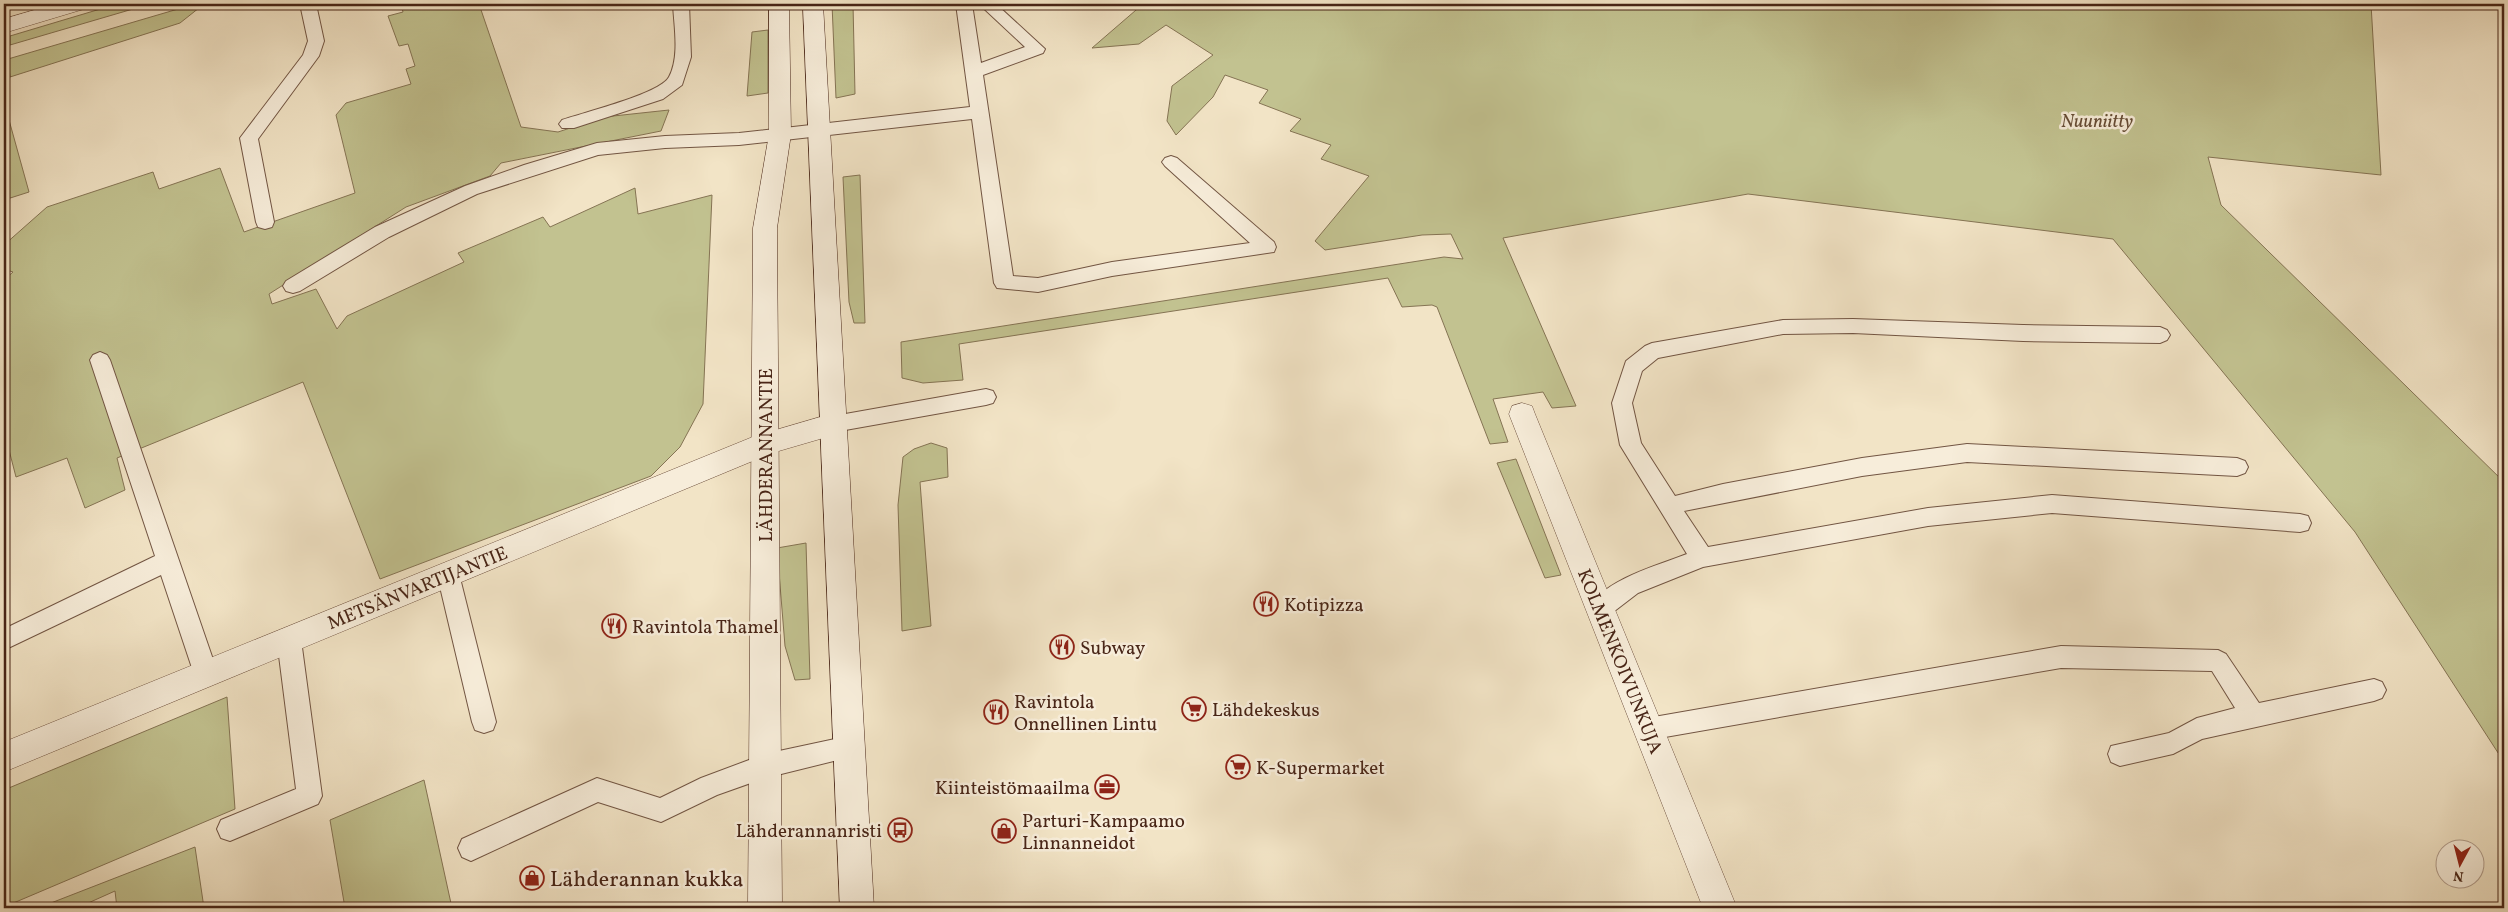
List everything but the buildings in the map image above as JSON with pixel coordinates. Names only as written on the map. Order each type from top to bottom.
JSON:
[{"type":"main road","points":[[4,26],[76,4]]},
{"type":"main road","name":"LÄHDERANNANTIE","points":[[765,908],[766,228],[780,134],[779,4]]},
{"type":"main road","points":[[813,4],[857,908]]},
{"type":"main road","name":"KOLMENKOIVUNKUJA","points":[[1522,414],[1720,908]]},
{"type":"main road","name":"METSÄNVARTIJANTIE","points":[[4,757],[765,444],[834,424]]},
{"type":"lane","points":[[265,222],[249,138],[311,56],[316,40],[308,4]]},
{"type":"lane","points":[[568,124],[657,95],[676,82],[683,57],[681,4]]},
{"type":"lane","points":[[964,4],[1004,283],[1038,285],[1112,269],[1267,247],[1171,162]]},
{"type":"lane","points":[[974,72],[1036,49],[987,4]]},
{"type":"lane","points":[[293,286],[382,232],[471,190],[530,169],[598,149],[780,134],[979,112]]},
{"type":"lane","points":[[1702,558],[1632,445],[1622,403],[1633,367],[1652,351],[1783,327],[1853,326],[2023,333],[2160,335]]},
{"type":"lane","points":[[100,360],[206,674]]},
{"type":"lane","points":[[834,424],[986,396]]},
{"type":"lane","points":[[1669,506],[1723,493],[1853,469],[1967,453],[2237,467]]},
{"type":"lane","points":[[1600,609],[1630,586],[1702,558],[1928,517],[2052,504],[2300,523]]},
{"type":"lane","points":[[4,640],[167,561]]},
{"type":"lane","points":[[448,574],[484,722]]},
{"type":"lane","points":[[230,829],[309,796],[289,640]]},
{"type":"lane","points":[[1648,729],[2061,657],[2218,661],[2253,715]]},
{"type":"lane","points":[[2120,754],[2173,743],[2197,729],[2253,715],[2374,690]]},
{"type":"lane","points":[[471,848],[597,790],[661,810],[710,786],[765,766],[849,747]]},
{"type":"green space","points":[[117,4],[150,4],[10,45],[10,36]]},
{"type":"green space","points":[[195,4],[204,4],[180,23],[10,77],[8,59]]},
{"type":"green space","points":[[401,4],[479,4],[521,127],[558,132],[604,117],[669,110],[661,131],[501,163],[490,176],[406,207],[269,294],[272,304],[316,289],[337,329],[347,316],[464,262],[458,253],[543,217],[550,227],[635,188],[638,214],[712,195],[703,404],[680,447],[651,476],[380,579],[303,382],[117,458],[125,490],[85,508],[67,458],[16,477],[9,450],[4,452],[4,280],[13,272],[4,269],[4,265],[10,259],[4,257],[4,245],[47,207],[153,172],[159,189],[220,168],[244,232],[355,193],[336,115],[346,103],[411,84],[406,69],[415,66],[408,44],[399,46],[388,16],[403,12]]},
{"type":"green space","points":[[832,4],[853,4],[855,94],[836,98]]},
{"type":"green space","name":"Nuuniitty","points":[[1143,4],[2371,4],[2381,175],[2208,157],[2221,205],[2504,482],[2504,762],[2355,532],[2113,239],[1748,194],[1503,238],[1576,406],[1552,408],[1543,392],[1493,399],[1508,442],[1490,444],[1437,307],[1432,305],[1402,307],[1388,278],[959,344],[963,380],[923,383],[902,378],[901,342],[1444,257],[1463,259],[1451,234],[1422,235],[1325,250],[1315,241],[1369,176],[1321,159],[1331,145],[1290,131],[1301,119],[1259,103],[1268,90],[1225,75],[1213,97],[1176,135],[1167,121],[1172,86],[1213,55],[1166,25],[1139,44],[1092,48]]},
{"type":"green space","points":[[768,30],[768,93],[747,96],[752,32]]},
{"type":"green space","points":[[4,102],[29,192],[4,200]]},
{"type":"green space","points":[[860,175],[865,323],[854,323],[849,302],[843,177]]},
{"type":"green space","points":[[931,443],[947,448],[948,477],[920,482],[931,626],[902,631],[898,505],[903,457],[914,449]]},
{"type":"green space","points":[[1516,459],[1561,575],[1545,578],[1497,463]]},
{"type":"green space","points":[[806,543],[810,679],[795,680],[785,646],[777,548]]},
{"type":"green space","points":[[227,697],[235,809],[4,907],[4,790]]},
{"type":"green space","points":[[424,780],[452,908],[345,908],[330,820]]},
{"type":"green space","points":[[195,847],[204,908],[117,908],[115,891],[77,908],[38,908]]},
{"type":"place","name":"Kotipizza","points":[[1266,604]]},
{"type":"place","name":"Ravintola Thamel","points":[[614,626]]},
{"type":"place","name":"Subway","points":[[1062,647]]},
{"type":"place","name":"Lähdekeskus","points":[[1194,709]]},
{"type":"place","name":"Ravintola Onnellinen Lintu","points":[[996,712]]},
{"type":"place","name":"K-Supermarket","points":[[1238,767]]},
{"type":"place","name":"Kiinteistömaailma","points":[[1107,787]]},
{"type":"place","name":"Lähderannanristi","points":[[900,830]]},
{"type":"place","name":"Parturi-Kampaamo Linnanneidot","points":[[1004,831]]},
{"type":"place","name":"Lähderannan kukka","points":[[532,878]]}]
